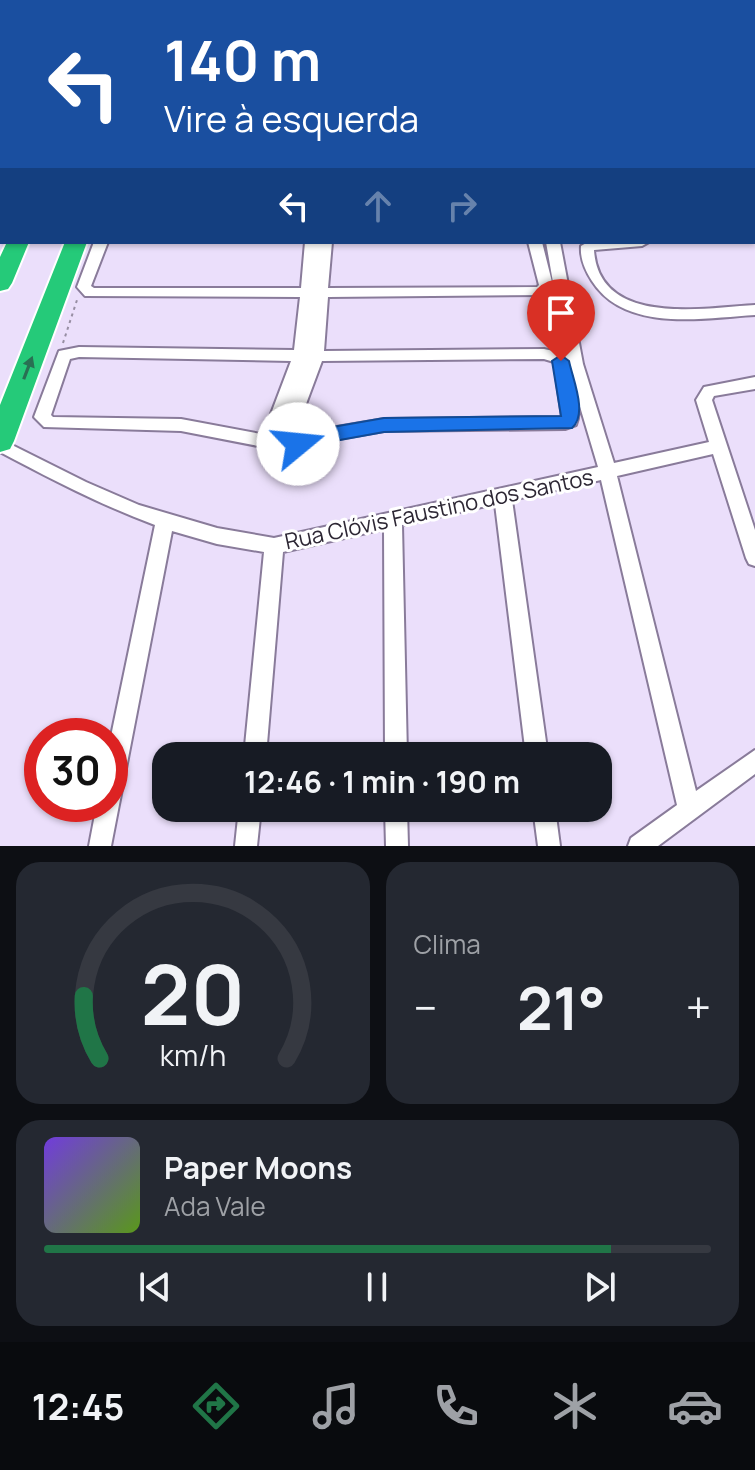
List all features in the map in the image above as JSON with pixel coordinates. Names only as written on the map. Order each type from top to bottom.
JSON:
[{"type":"highway","points":[[0,283],[17,244]]},
{"type":"highway","points":[[0,443],[75,244]]},
{"type":"street","points":[[47,0],[83,0]]},
{"type":"street","points":[[100,244],[85,290],[96,293],[541,292],[546,286],[536,244]]},
{"type":"street","points":[[281,436],[308,355],[313,293],[312,244]]},
{"type":"street","points":[[313,293],[325,244]]},
{"type":"street","points":[[553,244],[575,364],[608,472],[689,809]]},
{"type":"street","points":[[615,244],[588,246],[587,254],[600,289],[609,297],[654,313],[755,310]]},
{"type":"street","points":[[79,352],[308,355],[552,355],[561,361],[571,416],[565,423],[384,425],[281,436],[181,425],[44,421],[44,405],[64,355],[79,352]]},
{"type":"street","points":[[755,383],[718,388],[705,395],[704,407],[755,558]]},
{"type":"street","points":[[0,443],[99,496],[165,520],[274,546]]},
{"type":"street","name":"Rua Clóvis Faustino dos Santos","points":[[256,742],[274,546],[717,447]]},
{"type":"street","points":[[503,495],[535,742]]},
{"type":"street","points":[[393,519],[396,742]]},
{"type":"street","points":[[125,718],[165,520]]},
{"type":"street","points":[[639,846],[755,761]]},
{"type":"street","points":[[100,846],[105,822]]},
{"type":"street","points":[[246,846],[249,822]]},
{"type":"street","points":[[396,822],[397,846]]},
{"type":"street","points":[[546,822],[549,846]]},
{"type":"path","points":[[64,355],[61,351],[79,295],[85,290]]},
{"type":"route","points":[[298,444],[298,440],[384,425],[565,423],[570,421],[571,410],[561,361]]}]
